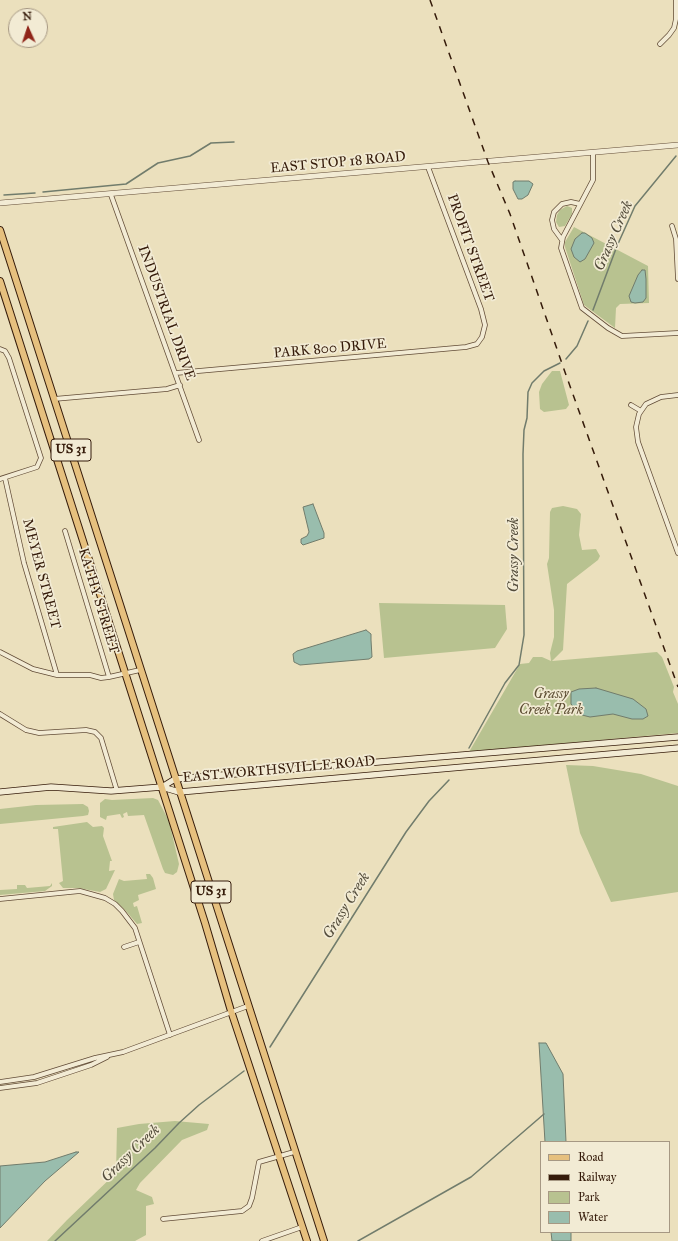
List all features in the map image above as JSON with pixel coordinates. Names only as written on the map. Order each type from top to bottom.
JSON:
[{"type":"main road","name":"US 31","points":[[0,230],[294,1152],[324,1241]]},
{"type":"main road","name":"US 31","points":[[0,281],[162,787],[231,1011],[307,1241]]},
{"type":"main road","name":"EAST WORTHSVILLE ROAD","points":[[162,787],[175,779],[678,737]]},
{"type":"main road","name":"EAST WORTHSVILLE ROAD","points":[[162,787],[179,792],[678,748]]},
{"type":"main road","points":[[0,792],[51,788],[117,791],[162,787]]},
{"type":"street","points":[[660,44],[674,28],[677,3]]},
{"type":"street","name":"EAST STOP 18 ROAD","points":[[0,203],[111,195],[678,145]]},
{"type":"street","points":[[593,153],[594,176],[562,240],[562,255],[584,311],[615,333],[622,336],[678,333]]},
{"type":"street","name":"PROFIT STREET","points":[[428,167],[481,309],[485,325],[482,337]]},
{"type":"street","name":"INDUSTRIAL DRIVE","points":[[111,195],[199,440]]},
{"type":"street","points":[[562,240],[554,229],[552,220],[554,212],[562,204],[571,202],[580,204]]},
{"type":"street","points":[[672,226],[676,239],[678,279]]},
{"type":"street","name":"PARK 800 DRIVE","points":[[176,373],[466,348],[477,344],[482,337]]},
{"type":"street","points":[[0,349],[5,350],[10,358],[41,458],[37,467],[0,479]]},
{"type":"street","points":[[54,399],[167,389],[180,385]]},
{"type":"street","points":[[678,395],[665,396],[653,400],[641,411],[636,427],[638,442],[678,553]]},
{"type":"street","points":[[631,405],[641,411]]},
{"type":"street","name":"MEYER STREET","points":[[5,478],[24,563],[58,675]]},
{"type":"street","name":"KATHY STREET","points":[[65,531],[109,677]]},
{"type":"street","points":[[0,652],[33,669],[58,675],[90,675],[101,678],[140,670]]},
{"type":"street","points":[[0,714],[26,730],[39,734],[86,730],[95,732],[101,738],[117,791]]},
{"type":"street","points":[[0,899],[70,891],[92,893],[105,898],[122,911],[135,928],[170,1035]]},
{"type":"street","points":[[124,947],[139,942]]},
{"type":"street","points":[[0,1088],[19,1086],[52,1078],[91,1065],[110,1056],[248,1006]]},
{"type":"street","points":[[0,1082],[34,1077],[95,1058],[110,1056]]},
{"type":"street","points":[[163,1219],[242,1211],[249,1206],[252,1198],[259,1162],[278,1155],[294,1152]]},
{"type":"street","points":[[262,1241],[302,1228]]},
{"type":"green space","points":[[567,206],[572,208],[572,214],[565,226],[559,227],[556,222],[557,215],[560,210]]},
{"type":"green space","points":[[574,227],[648,266],[649,303],[620,304],[616,308],[615,328],[584,305],[565,247],[565,242]]},
{"type":"green space","points":[[552,371],[560,371],[569,405],[566,409],[544,412],[540,409],[539,392],[542,384]]},
{"type":"green space","name":"Grassy Creek Park","points":[[563,506],[577,509],[581,514],[579,535],[582,550],[596,549],[600,556],[598,560],[567,584],[563,650],[552,661],[657,652],[662,657],[674,687],[673,692],[678,704],[678,733],[469,752],[520,664],[529,663],[533,657],[542,657],[551,661],[550,653],[554,637],[554,610],[547,564],[549,558],[550,512],[552,508]]},
{"type":"green space","points":[[379,603],[505,605],[507,629],[495,648],[384,658]]},
{"type":"green space","points":[[566,765],[593,766],[641,774],[678,786],[678,892],[611,902],[580,833]]},
{"type":"green space","points":[[153,798],[158,800],[169,821],[179,864],[177,872],[173,875],[165,873],[163,869],[144,815],[128,816],[127,812],[123,814],[124,817],[122,818],[120,814],[107,816],[106,820],[100,817],[100,803],[105,799]]},
{"type":"green space","points":[[83,804],[88,807],[88,815],[0,824],[0,809],[36,805]]},
{"type":"green space","points":[[87,822],[93,827],[102,826],[104,828],[103,836],[112,861],[110,861],[109,871],[115,870],[106,889],[100,892],[78,888],[63,888],[59,883],[63,881],[58,829],[53,829],[53,827]]},
{"type":"green space","points":[[146,874],[150,874],[153,878],[156,889],[138,895],[139,900],[133,903],[134,907],[137,906],[142,923],[137,924],[114,900],[113,894],[119,879],[124,881],[147,879]]},
{"type":"green space","points":[[52,883],[52,886],[45,891],[0,895],[0,890],[17,889],[17,885],[25,885],[27,888],[50,886]]},
{"type":"green space","points":[[175,1121],[209,1124],[207,1130],[182,1140],[140,1183],[136,1190],[152,1197],[154,1204],[146,1206],[146,1235],[135,1241],[47,1241],[116,1173],[117,1128],[139,1124]]},
{"type":"water","points":[[529,181],[533,184],[528,195],[522,199],[518,199],[513,189],[513,182]]},
{"type":"water","points":[[582,233],[585,233],[592,238],[594,243],[585,259],[580,262],[574,257],[571,249],[575,239]]},
{"type":"water","points":[[642,270],[645,270],[646,298],[643,302],[631,302],[629,296],[638,275]]},
{"type":"water","points":[[313,504],[324,533],[324,538],[303,545],[301,543],[301,539],[307,536],[309,532],[303,507]]},
{"type":"water","points":[[366,630],[371,634],[372,657],[369,659],[300,665],[294,662],[293,654],[297,651]]},
{"type":"water","points":[[596,688],[633,699],[646,709],[648,716],[643,719],[632,719],[613,714],[590,717],[582,715],[571,704],[571,692],[579,689]]},
{"type":"water","points":[[539,1043],[546,1043],[563,1074],[566,1141],[545,1141]]},
{"type":"water","points":[[79,1152],[45,1181],[0,1228],[0,1166],[45,1162]]},
{"type":"water","points":[[551,1233],[571,1233],[571,1241],[552,1241]]},
{"type":"waterway","points":[[43,192],[126,184],[158,163],[190,156],[211,143],[234,142]]},
{"type":"waterway","name":"Grassy Creek","points":[[593,310],[617,246],[635,206],[676,156]]},
{"type":"waterway","points":[[4,195],[35,193]]},
{"type":"waterway","name":"Grassy Creek","points":[[566,359],[577,346],[588,321]]},
{"type":"waterway","name":"Grassy Creek","points":[[469,748],[505,683],[519,665],[524,635],[523,454],[528,392],[532,383],[544,371],[560,363]]},
{"type":"waterway","name":"Grassy Creek","points":[[270,1047],[406,832],[429,801],[449,780]]},
{"type":"waterway","name":"Grassy Creek","points":[[55,1241],[199,1105],[244,1071]]},
{"type":"waterway","points":[[358,1241],[471,1177],[544,1114]]},
{"type":"railway","points":[[430,0],[488,162],[510,214],[678,687]]}]
